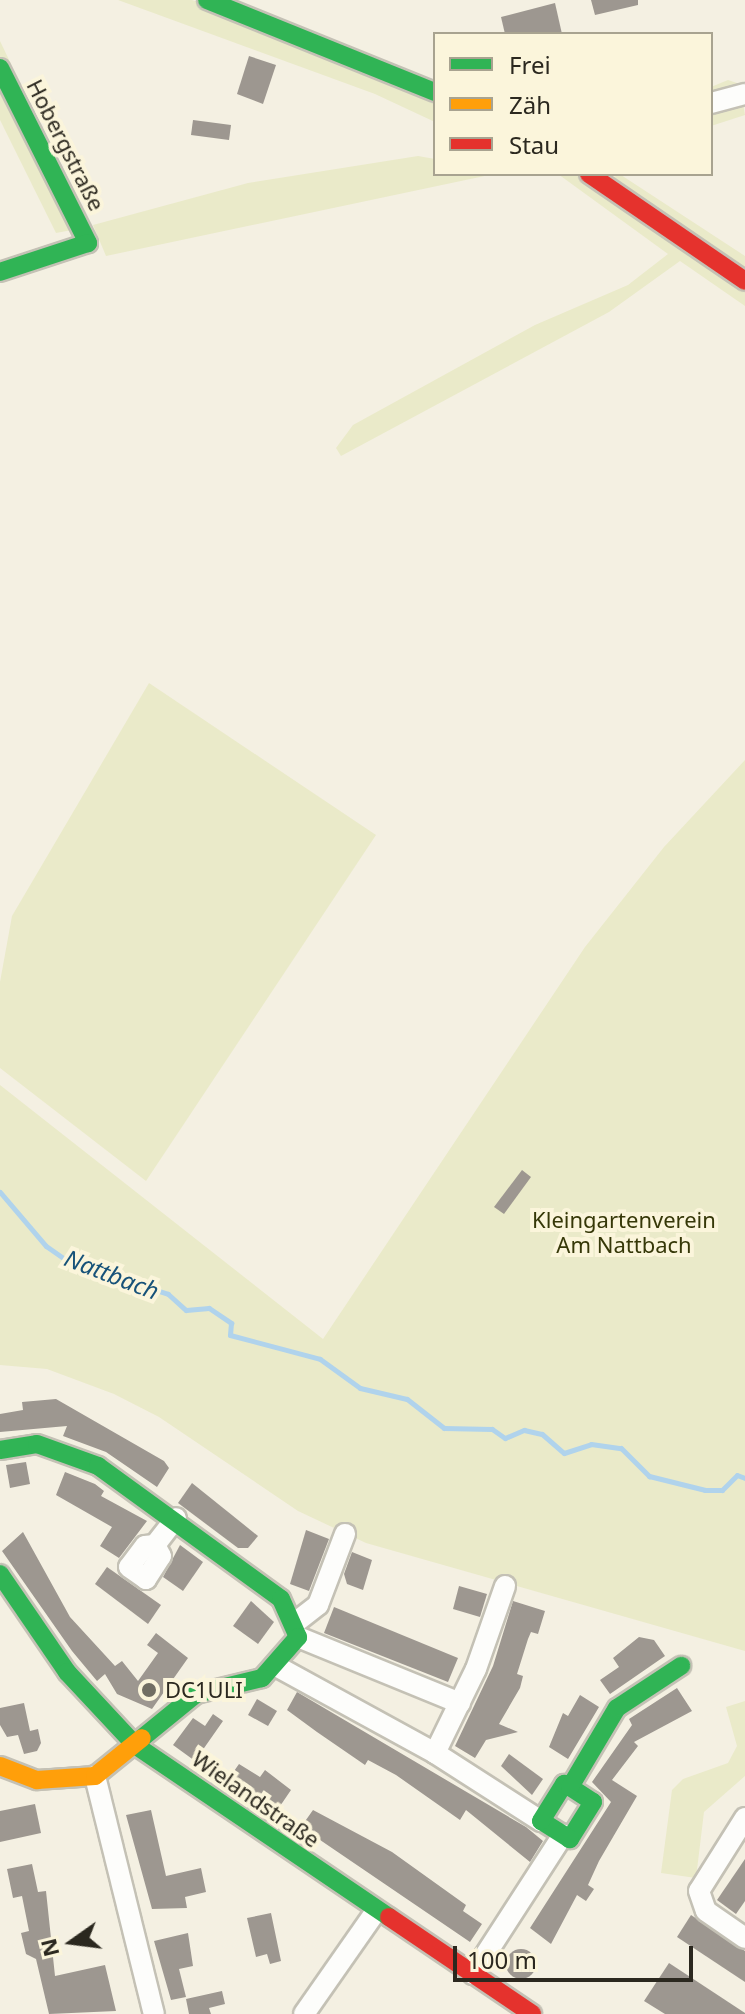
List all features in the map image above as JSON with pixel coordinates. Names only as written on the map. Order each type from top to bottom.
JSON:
[{"type":"street","points":[[207,0],[433,91]]},
{"type":"street","name":"Hobergstraße","points":[[0,68],[88,243],[0,272]]},
{"type":"street","points":[[713,102],[745,94]]},
{"type":"street","points":[[592,176],[745,281]]},
{"type":"street","points":[[0,1450],[37,1444],[69,1452],[176,1518],[281,1599],[297,1630],[460,1703]]},
{"type":"street","points":[[155,1545],[176,1518]]},
{"type":"street","points":[[0,1766],[37,1780],[95,1776],[196,1694],[262,1678],[278,1667],[297,1630],[318,1605],[345,1534]]},
{"type":"street","name":"Wielandstraße","points":[[0,1574],[67,1672],[135,1745],[532,2014]]},
{"type":"street","points":[[435,1753],[460,1703],[505,1586]]},
{"type":"street","points":[[570,1787],[617,1708],[681,1666]]},
{"type":"street","points":[[278,1667],[435,1753],[541,1821],[570,1839],[593,1802],[564,1784],[541,1821]]},
{"type":"street","points":[[95,1776],[154,2014]]},
{"type":"street","points":[[745,1818],[699,1891],[706,1911],[745,1938]]},
{"type":"street","points":[[473,1974],[563,1835]]},
{"type":"street","points":[[304,2014],[376,1911]]},
{"type":"green space","points":[[118,0],[192,0],[285,31],[433,96],[433,121],[375,94]]},
{"type":"green space","points":[[0,41],[72,230],[56,233],[0,120]]},
{"type":"green space","points":[[728,80],[740,84],[745,115],[713,125],[713,86]]},
{"type":"green space","points":[[418,156],[433,159],[433,176],[485,176],[106,256],[93,225],[248,183]]},
{"type":"green space","points":[[561,176],[582,176],[590,182],[623,176],[745,256],[745,306],[680,261],[609,312],[341,456],[336,448],[353,425],[535,325],[628,285],[668,254]]},
{"type":"green space","points":[[149,683],[376,835],[146,1181],[0,1068],[0,982],[12,916]]},
{"type":"green space","name":"Kleingartenverein Am Nattbach","points":[[745,760],[745,1651],[366,1543],[298,1511],[159,1417],[114,1394],[47,1369],[0,1365],[0,1085],[323,1339],[585,947],[664,847]]},
{"type":"green space","points":[[745,1701],[745,1776],[704,1812],[696,1878],[661,1873],[672,1790],[683,1779],[728,1763],[737,1746],[726,1707]]},
{"type":"building","points":[[591,0],[638,0],[638,5],[595,15]]},
{"type":"building","points":[[555,3],[562,32],[505,32],[501,17]]},
{"type":"building","points":[[249,56],[276,65],[263,104],[237,94]]},
{"type":"building","points":[[193,120],[231,125],[229,140],[191,135]]},
{"type":"building","points":[[522,1170],[531,1177],[504,1214],[494,1207]]},
{"type":"building","points":[[56,1399],[164,1461],[169,1468],[157,1487],[106,1452],[63,1436],[67,1426],[0,1432],[0,1414],[23,1410],[22,1402]]},
{"type":"building","points":[[26,1462],[30,1484],[10,1488],[6,1465]]},
{"type":"building","points":[[65,1472],[95,1484],[104,1491],[101,1496],[147,1521],[119,1558],[100,1546],[112,1527],[56,1495]]},
{"type":"building","points":[[192,1483],[258,1536],[248,1548],[238,1548],[178,1503]]},
{"type":"building","points":[[306,1530],[329,1539],[309,1591],[290,1584]]},
{"type":"building","points":[[23,1532],[70,1617],[115,1666],[122,1661],[138,1681],[158,1653],[147,1645],[156,1633],[188,1658],[152,1709],[117,1694],[105,1674],[97,1681],[72,1651],[2,1551]]},
{"type":"building","points":[[180,1545],[203,1562],[183,1591],[163,1577]]},
{"type":"building","points":[[352,1552],[372,1560],[363,1590],[347,1584],[344,1574]]},
{"type":"building","points":[[107,1567],[161,1605],[148,1624],[95,1584]]},
{"type":"building","points":[[459,1586],[487,1594],[480,1617],[453,1609]]},
{"type":"building","points":[[251,1601],[274,1622],[258,1644],[233,1626]]},
{"type":"building","points":[[513,1601],[545,1611],[538,1634],[531,1632],[528,1639],[517,1674],[523,1676],[520,1688],[499,1724],[518,1732],[486,1740],[475,1758],[455,1746],[493,1666]]},
{"type":"building","points":[[334,1607],[458,1658],[448,1682],[324,1633]]},
{"type":"building","points":[[639,1637],[654,1640],[665,1656],[610,1694],[600,1680],[619,1667],[613,1658]]},
{"type":"building","points":[[677,1688],[692,1711],[634,1742],[638,1746],[612,1780],[637,1796],[599,1861],[588,1885],[594,1889],[586,1901],[577,1895],[551,1944],[530,1928],[611,1802],[592,1782],[632,1725],[629,1719]]},
{"type":"building","points":[[297,1692],[526,1827],[543,1841],[530,1862],[466,1810],[460,1820],[396,1775],[368,1760],[365,1765],[317,1732],[287,1710]]},
{"type":"building","points":[[580,1695],[599,1707],[568,1759],[549,1747],[563,1713],[568,1716]]},
{"type":"building","points":[[257,1699],[277,1711],[268,1726],[248,1715]]},
{"type":"building","points":[[24,1703],[30,1731],[38,1729],[41,1743],[37,1751],[24,1754],[18,1735],[7,1737],[0,1725],[0,1708]]},
{"type":"building","points":[[213,1714],[223,1721],[195,1761],[173,1745],[193,1718],[205,1726]]},
{"type":"building","points":[[509,1754],[543,1779],[532,1795],[501,1766]]},
{"type":"building","points":[[239,1764],[260,1777],[265,1770],[291,1790],[276,1812],[227,1781]]},
{"type":"building","points":[[35,1804],[41,1833],[0,1842],[0,1811]]},
{"type":"building","points":[[151,1810],[166,1876],[201,1868],[206,1892],[185,1897],[187,1908],[152,1909],[126,1815]]},
{"type":"building","points":[[313,1810],[392,1852],[466,1905],[463,1911],[482,1924],[470,1942],[301,1827]]},
{"type":"building","points":[[745,1859],[745,1901],[736,1914],[717,1900]]},
{"type":"building","points":[[32,1864],[38,1892],[46,1891],[55,1976],[105,1965],[116,2011],[49,2014],[36,1959],[26,1954],[21,1933],[29,1931],[22,1896],[13,1898],[7,1869]]},
{"type":"building","points":[[271,1913],[281,1961],[270,1964],[267,1954],[256,1957],[247,1918]]},
{"type":"building","points":[[691,1915],[745,1951],[745,1982],[677,1937]]},
{"type":"building","points":[[188,1933],[193,1966],[179,1969],[186,1997],[171,2000],[154,1941]]},
{"type":"building","points":[[521,1949],[532,1953],[536,1964],[532,1975],[521,1979],[510,1975],[506,1964],[510,1953]]},
{"type":"building","points":[[669,1963],[745,2014],[665,2014],[644,2001]]},
{"type":"building","points":[[222,1991],[225,2004],[209,2008],[211,2014],[189,2014],[186,1999]]},
{"type":"waterway","name":"Nattbach","points":[[0,1192],[46,1246],[69,1262],[168,1294],[186,1310],[209,1308],[231,1323],[230,1335],[320,1359],[360,1388],[407,1399],[444,1428],[492,1429],[505,1438],[524,1430],[542,1434],[564,1453],[591,1444],[621,1448],[649,1476],[705,1490],[722,1490],[737,1475],[745,1478]]},
{"type":"traffic: fast","points":[[207,0],[433,91]]},
{"type":"traffic: fast","points":[[0,68],[88,243],[0,272]]},
{"type":"traffic: fast","points":[[0,1450],[37,1444],[98,1466],[281,1599],[298,1637],[262,1678],[196,1694],[142,1738]]},
{"type":"traffic: fast","points":[[0,1574],[67,1672],[135,1745],[389,1917]]},
{"type":"traffic: fast","points":[[570,1787],[593,1802],[570,1839],[541,1821],[564,1784],[570,1787],[617,1708],[681,1666]]},
{"type":"traffic: slow","points":[[0,1766],[37,1780],[95,1776],[142,1738]]},
{"type":"traffic: jam","points":[[592,176],[745,281]]},
{"type":"traffic: jam","points":[[389,1917],[532,2014]]},
{"type":"place","name":"DC1ULI","points":[[149,1690]]}]
